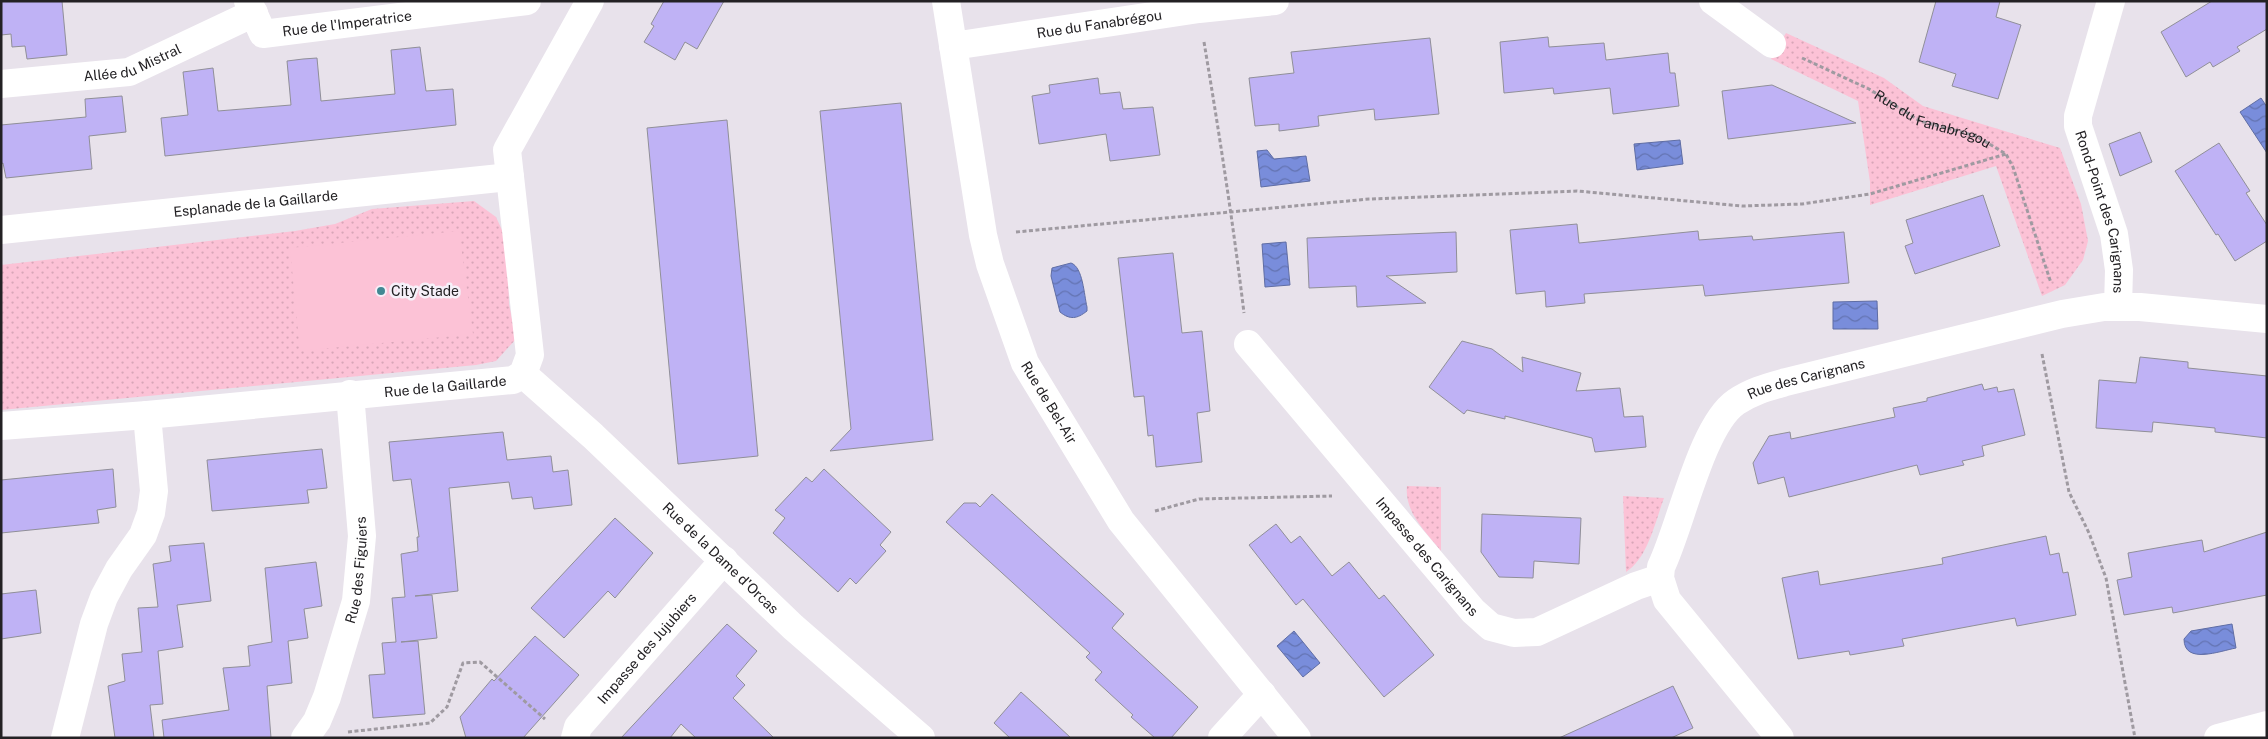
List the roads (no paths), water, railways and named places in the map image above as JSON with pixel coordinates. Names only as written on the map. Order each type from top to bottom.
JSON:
[{"type":"street","name":"Rue de l'Imperatrice","points":[[251,7],[263,34],[527,1]]},
{"type":"street","name":"Rue de la Gaillarde","points":[[1,426],[147,415],[350,394],[513,380],[523,374],[530,354],[507,150],[590,1]]},
{"type":"street","name":"Rue de Bel-Air","points":[[946,1],[983,235],[990,264],[1026,363],[1121,521],[1297,738]]},
{"type":"street","name":"Rue du Fanabrégou","points":[[953,46],[1199,9],[1275,1]]},
{"type":"street","points":[[1713,1],[1772,44]]},
{"type":"street","name":"Rond-Point des Carignans","points":[[2112,1],[2078,116],[2078,126],[2114,234],[2119,270],[2118,307]]},
{"type":"street","name":"Allée du Mistral","points":[[1,84],[129,72],[251,7]]},
{"type":"street","name":"Esplanade de la Gaillarde","points":[[1,230],[510,177]]},
{"type":"street","name":"Rue des Carignans","points":[[1660,578],[1662,567],[1707,442],[1719,420],[1735,403],[1756,391],[2049,317],[2104,307],[2184,310],[2267,319]]},
{"type":"street","name":"Impasse des Carignans","points":[[1248,344],[1473,611],[1491,627],[1514,633],[1537,632],[1636,586],[1660,578]]},
{"type":"street","name":"Rue de la Dame d'Orcas","points":[[523,374],[593,436],[793,628],[921,738]]},
{"type":"street","name":"Rue des Figuiers","points":[[308,734],[317,721],[327,697],[356,601],[362,536],[350,394]]},
{"type":"street","points":[[65,738],[94,624],[104,597],[119,569],[143,535],[151,513],[154,491],[147,415]]},
{"type":"street","name":"Impasse des Jujubiers","points":[[577,732],[724,560]]},
{"type":"street","points":[[1660,578],[1667,600],[1780,738]]},
{"type":"street","points":[[1222,738],[1262,694]]},
{"type":"street","points":[[2231,737],[2267,725]]},
{"type":"water","points":[[2261,98],[2267,107],[2267,153],[2240,112]]},
{"type":"water","points":[[1680,140],[1683,164],[1637,170],[1634,144]]},
{"type":"water","points":[[1267,150],[1274,159],[1306,156],[1310,181],[1261,187],[1257,151]]},
{"type":"water","points":[[1286,242],[1290,285],[1265,287],[1262,244]]},
{"type":"water","points":[[1071,263],[1081,276],[1087,307],[1087,311],[1080,316],[1074,317],[1060,312],[1051,276],[1052,268]]},
{"type":"water","points":[[1877,301],[1878,329],[1833,329],[1833,302]]},
{"type":"water","points":[[2232,624],[2236,648],[2213,653],[2196,654],[2190,652],[2186,647],[2184,639],[2191,631]]},
{"type":"water","points":[[1294,631],[1320,663],[1303,677],[1277,646]]},
{"type":"place","name":"City Stade","points":[[381,291]]}]
